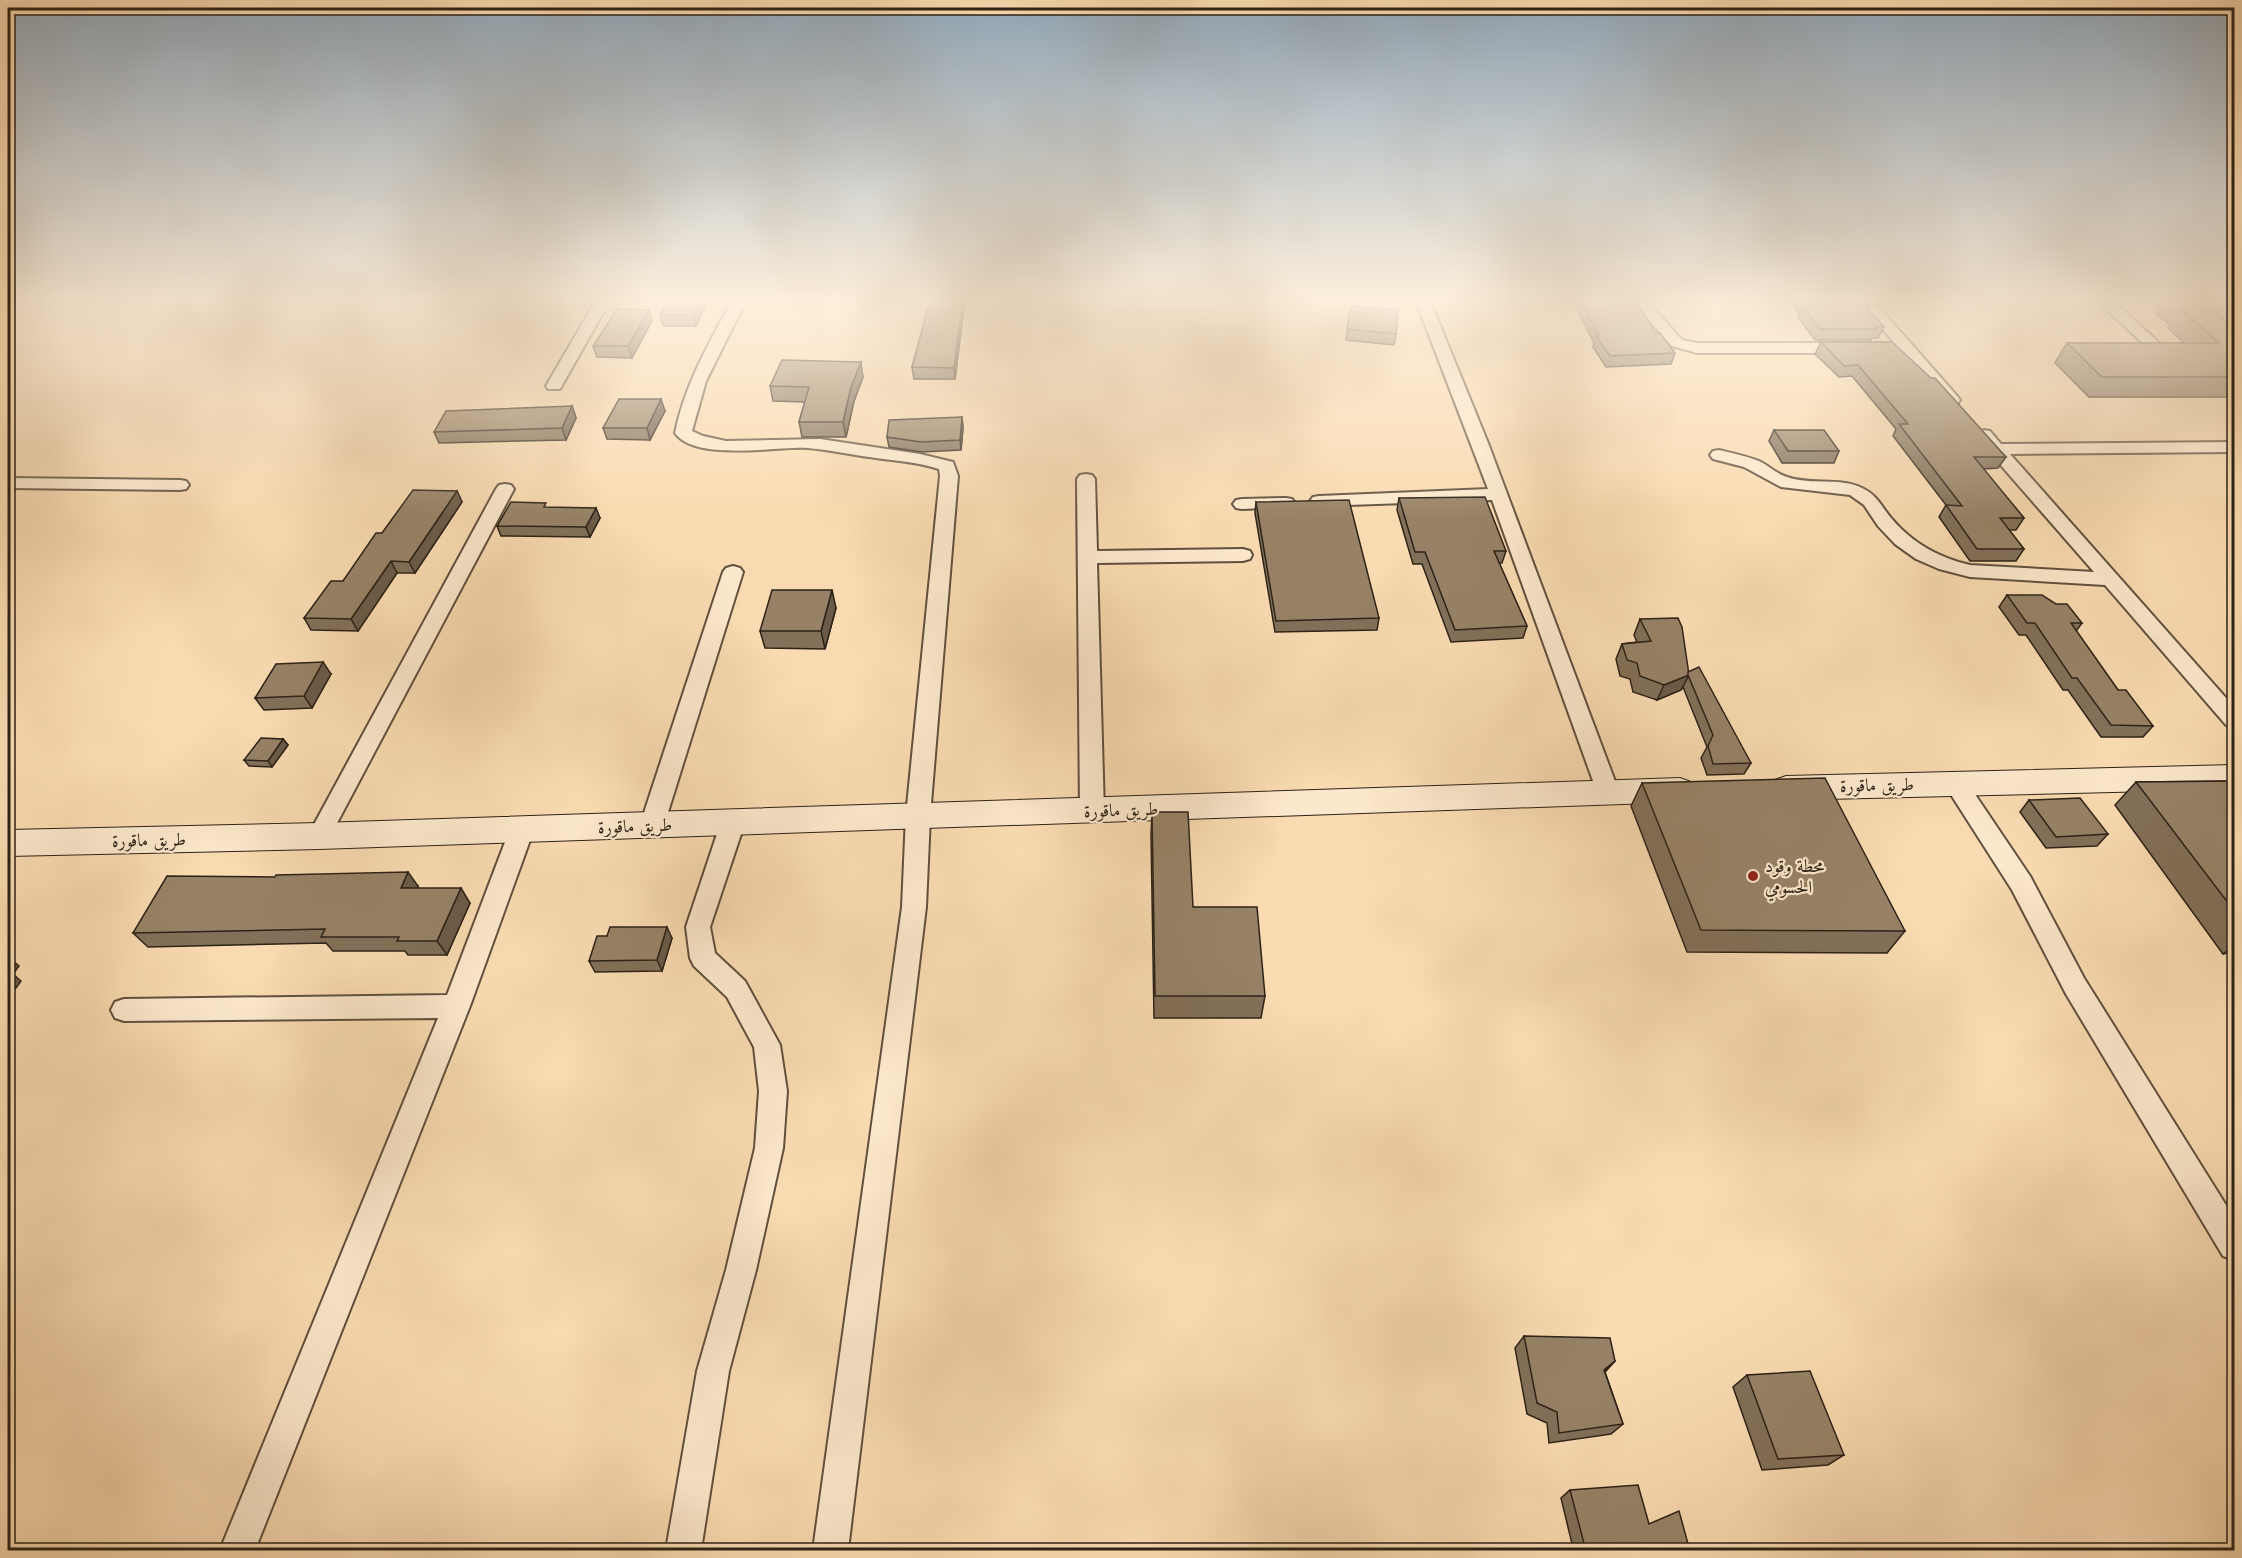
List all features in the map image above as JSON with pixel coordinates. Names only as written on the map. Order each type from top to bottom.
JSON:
[{"type":"street","points":[[554,386],[562,372]]},
{"type":"street","points":[[703,372],[685,417],[682,433],[693,439],[743,448],[800,443],[843,447],[931,460],[947,466],[949,476],[918,816],[914,907],[831,1551]]},
{"type":"street","points":[[1451,372],[1499,494],[1608,792]]},
{"type":"street","points":[[1926,372],[2235,720]]},
{"type":"street","points":[[1996,449],[2235,447]]},
{"type":"street","points":[[1719,455],[1746,462],[1789,483],[1858,492],[1871,502],[1883,521],[1899,539],[1924,555],[1954,568],[1970,571],[2110,579]]},
{"type":"street","points":[[1086,479],[1092,812]]},
{"type":"street","points":[[8,483],[180,485]]},
{"type":"street","points":[[319,836],[505,489]]},
{"type":"street","points":[[1242,504],[1499,494]]},
{"type":"street","points":[[1087,557],[1243,555]]},
{"type":"street","points":[[652,825],[733,572]]},
{"type":"street","name":"طريق ماقورة","points":[[1759,788],[2235,777]]},
{"type":"street","points":[[1956,784],[2021,884],[2075,986],[2235,1245]]},
{"type":"street","name":"طريق ماقورة","points":[[8,843],[319,836],[1092,812],[1713,789]]},
{"type":"street","points":[[683,1551],[713,1371],[741,1270],[769,1148],[773,1092],[767,1045],[736,988],[703,958],[698,927],[733,822]]},
{"type":"street","points":[[237,1551],[373,1219],[457,1006],[522,829]]},
{"type":"street","points":[[124,1010],[457,1006]]},
{"type":"building","points":[[777,372],[857,372],[843,422],[799,422],[809,387],[770,386]]},
{"type":"building","points":[[1864,372],[1924,372],[1931,378],[1935,378],[2006,457],[1974,457],[2024,518],[2000,518],[2024,549],[1977,549],[1946,505],[1962,506],[1899,424],[1908,424]]},
{"type":"building","points":[[2097,372],[2235,372],[2235,377],[2102,377]]},
{"type":"building","points":[[619,399],[661,399],[647,428],[603,428]]},
{"type":"building","points":[[572,406],[562,428],[434,432],[446,411]]},
{"type":"building","points":[[962,417],[960,440],[921,442],[887,437],[889,420]]},
{"type":"building","points":[[1774,430],[1824,430],[1839,451],[1788,451]]},
{"type":"building","points":[[413,490],[457,491],[409,562],[391,561],[351,619],[304,618],[331,581],[343,581],[376,533],[382,533]]},
{"type":"building","points":[[1485,497],[1506,551],[1494,551],[1527,626],[1455,630],[1425,552],[1415,552],[1399,498]]},
{"type":"building","points":[[1349,500],[1379,618],[1276,621],[1256,502]]},
{"type":"building","points":[[511,502],[546,503],[544,507],[596,508],[586,527],[497,526]]},
{"type":"building","points":[[772,590],[832,590],[821,631],[760,631]]},
{"type":"building","points":[[2007,595],[2042,595],[2056,604],[2067,604],[2082,623],[2071,623],[2118,690],[2126,690],[2153,726],[2111,725],[2077,678],[2072,678],[2035,623],[2027,623]]},
{"type":"building","points":[[1678,618],[1682,627],[1689,675],[1664,685],[1640,676],[1637,663],[1627,660],[1622,644],[1651,641],[1640,619]]},
{"type":"building","points":[[323,662],[304,696],[255,698],[276,664]]},
{"type":"building","points":[[1699,667],[1751,763],[1713,764],[1708,746],[1713,735],[1688,675],[1688,672]]},
{"type":"building","points":[[261,738],[283,739],[268,761],[244,760]]},
{"type":"building","name":"محطة وقود الحسومي","points":[[1825,778],[1905,931],[1701,930],[1642,783]]},
{"type":"building","points":[[2235,781],[2235,912],[2136,782]]},
{"type":"building","points":[[2080,798],[2108,834],[2056,837],[2029,800]]},
{"type":"building","points":[[1152,812],[1188,812],[1193,907],[1257,907],[1265,996],[1155,996]]},
{"type":"building","points":[[408,872],[401,888],[461,888],[437,941],[397,941],[399,937],[321,937],[325,929],[133,933],[167,876],[275,877],[276,875]]},
{"type":"building","points":[[610,927],[667,927],[657,960],[589,961],[597,936],[607,936]]},
{"type":"building","points":[[1524,1336],[1610,1338],[1615,1361],[1604,1370],[1623,1424],[1559,1433],[1557,1412],[1537,1403]]},
{"type":"building","points":[[1810,1371],[1844,1455],[1778,1459],[1747,1375]]},
{"type":"building","points":[[1638,1485],[1649,1524],[1679,1511],[1690,1551],[1548,1551],[1585,1547],[1570,1490]]},
{"type":"place","name":"محطة وقود الحسومي","points":[[1753,876]]}]
